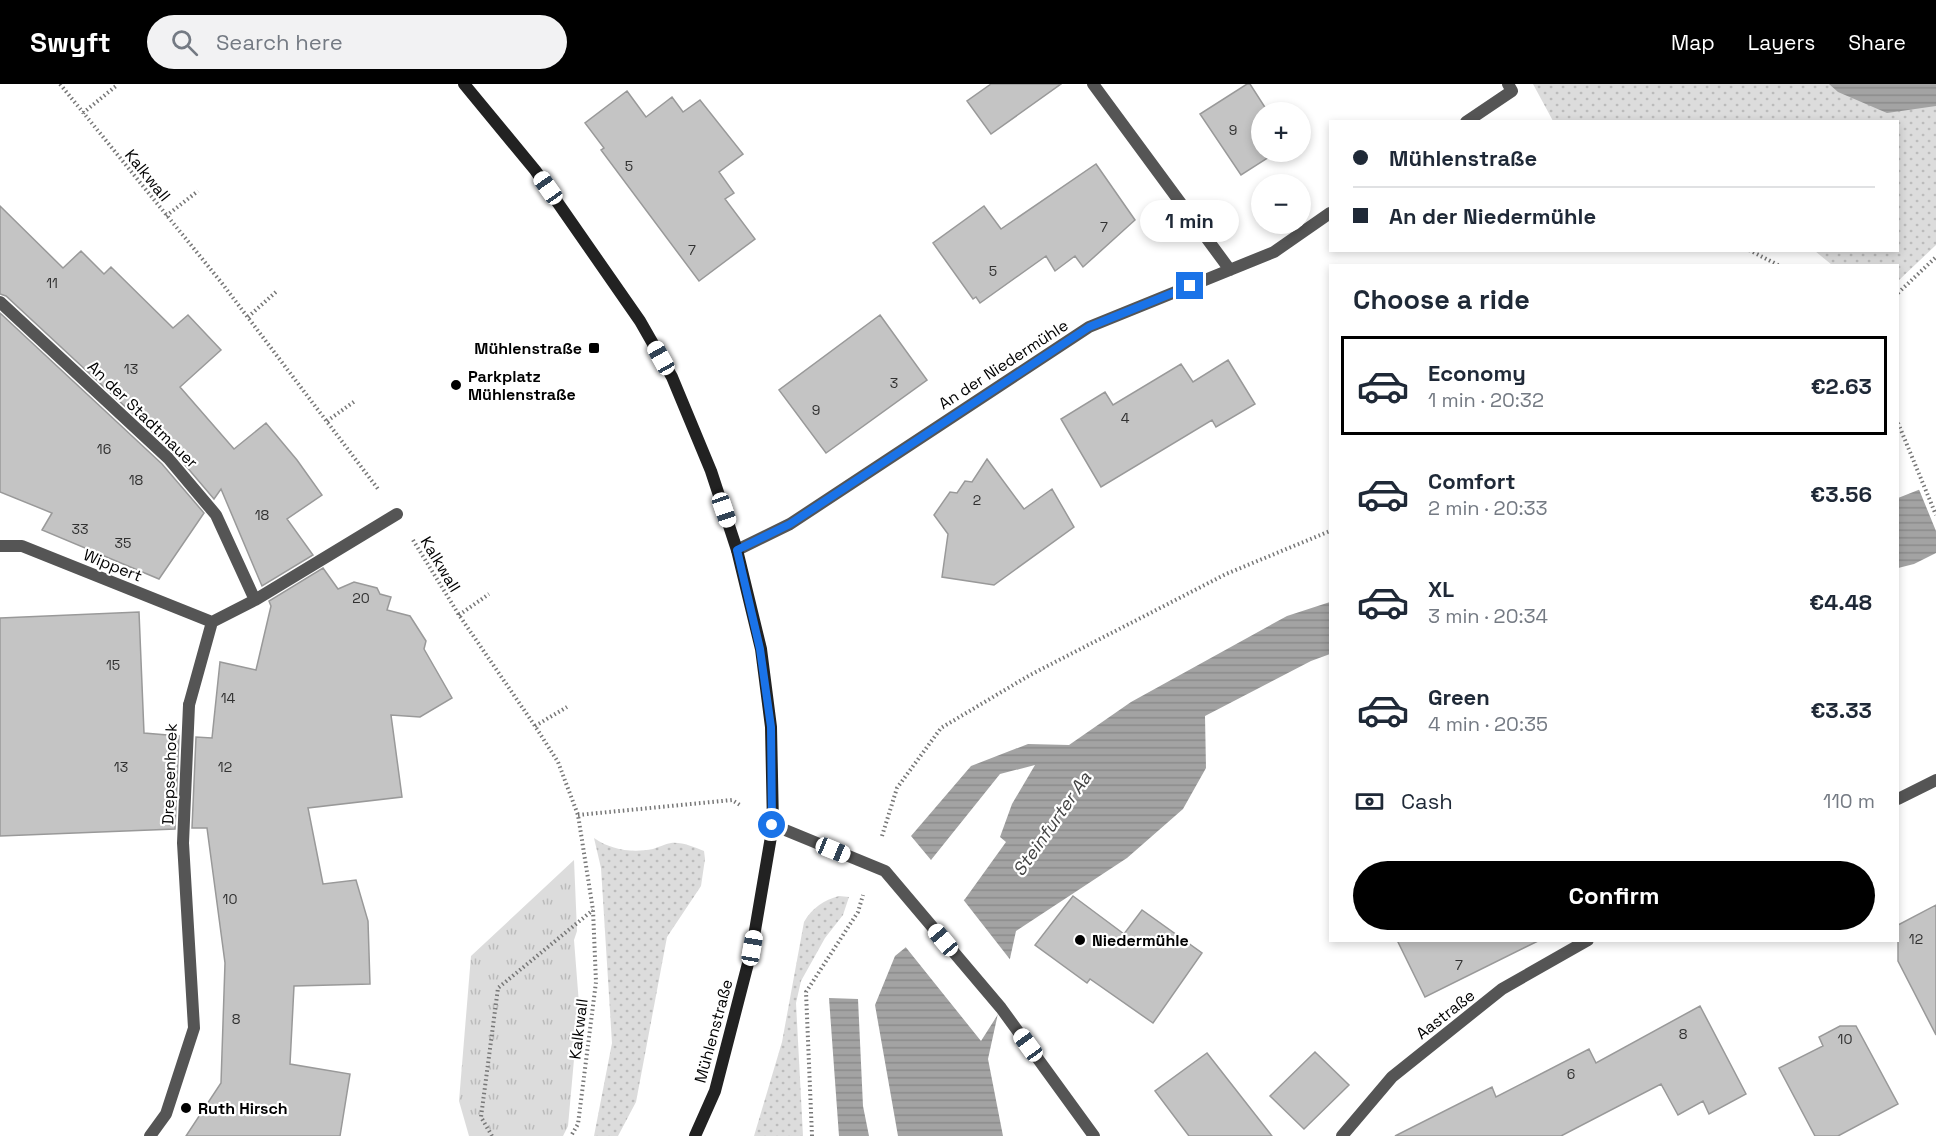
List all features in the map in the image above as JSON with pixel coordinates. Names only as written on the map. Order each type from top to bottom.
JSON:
[{"type":"main road","name":"Mühlenstraße","points":[[464,84],[535,170],[640,321],[672,377],[711,471],[737,550],[760,649],[771,727],[772,825],[752,948],[715,1091],[694,1136]]},
{"type":"street","points":[[1093,84],[1230,270]]},
{"type":"street","points":[[1469,120],[1510,87]]},
{"type":"street","name":"An der Niedermühle","points":[[737,550],[790,524],[1089,327],[1274,252],[1329,214]]},
{"type":"street","name":"An der Stadtmauer","points":[[0,302],[168,458],[216,515],[255,600]]},
{"type":"street","points":[[212,622],[255,600],[396,513]]},
{"type":"street","name":"Wippert","points":[[0,546],[22,546],[212,622]]},
{"type":"street","name":"Drepsenhoek","points":[[150,1136],[166,1114],[194,1028],[183,843],[189,705],[212,622]]},
{"type":"street","points":[[1899,798],[1936,780]]},
{"type":"street","points":[[772,825],[879,869],[1001,1008],[1095,1136]]},
{"type":"street","name":"Aastraße","points":[[1342,1136],[1392,1077],[1502,989],[1584,942]]},
{"type":"path","name":"Kalkwall","points":[[60,84],[248,317],[396,513],[459,615],[558,762],[578,815],[593,910],[596,982],[578,1124],[571,1136]]},
{"type":"path","points":[[83,113],[116,86]]},
{"type":"path","points":[[166,216],[198,191]]},
{"type":"path","points":[[1753,252],[1776,264]]},
{"type":"path","points":[[1899,293],[1936,257]]},
{"type":"path","points":[[248,317],[278,290]]},
{"type":"path","points":[[327,422],[355,401]]},
{"type":"path","points":[[1899,425],[1936,514]]},
{"type":"path","points":[[813,1136],[806,992],[858,912],[879,869],[897,788],[941,728],[1030,675],[1226,574],[1329,531]]},
{"type":"path","points":[[459,615],[489,594]]},
{"type":"path","points":[[535,726],[567,707]]},
{"type":"path","points":[[578,815],[732,800],[772,825]]},
{"type":"path","points":[[492,1136],[481,1117],[498,988],[593,910]]},
{"type":"green space","points":[[1533,84],[1936,84],[1936,245],[1899,280],[1899,264],[1831,264],[1816,252],[1899,252],[1899,120],[1552,120]]},
{"type":"green space","points":[[594,838],[615,848],[637,851],[671,843],[684,844],[704,851],[705,859],[701,886],[667,937],[636,1102],[618,1136],[594,1136],[612,1043],[601,868]]},
{"type":"green space","points":[[574,860],[577,931],[574,940],[579,1004],[568,1126],[563,1136],[469,1136],[459,1101],[471,956]]},
{"type":"green space","points":[[839,896],[849,897],[843,915],[825,938],[801,981],[796,1003],[803,1136],[754,1136],[782,1042],[804,922],[819,905]]},
{"type":"water","points":[[1829,84],[1936,84],[1936,106],[1887,113],[1838,92]]},
{"type":"water","points":[[1936,483],[1936,553],[1914,564],[1899,568],[1899,498]]},
{"type":"water","name":"Steinfurter Aa","points":[[1329,602],[1329,654],[1311,661],[1205,716],[1206,768],[1183,809],[1127,858],[1016,931],[988,1059],[1003,1136],[898,1136],[875,1005],[895,956],[965,899],[1006,842],[1000,837],[1012,804],[1035,765],[1000,774],[931,860],[911,836],[971,766],[1028,744],[1069,745],[1131,702],[1287,616]]},
{"type":"water","points":[[829,998],[858,999],[863,1106],[869,1136],[839,1136]]},
{"type":"pier","points":[[1936,480],[1936,531],[1918,487]]},
{"type":"pier","points":[[962,898],[1012,962],[1002,1008],[981,1041],[904,945]]},
{"type":"building","points":[[991,84],[1061,84],[991,134],[967,101]]},
{"type":"building","points":[[1250,84],[1262,102],[1251,102],[1251,162],[1261,162],[1241,175],[1200,114]]},
{"type":"building","points":[[627,91],[646,117],[672,97],[683,112],[700,100],[743,154],[719,172],[734,193],[725,199],[755,239],[699,281],[601,150],[604,148],[585,123]]},
{"type":"building","points":[[1096,164],[1135,220],[1083,267],[1075,256],[1055,271],[1046,256],[980,303],[976,297],[973,299],[933,243],[984,206],[1001,229]]},
{"type":"building","points":[[0,206],[63,268],[81,251],[104,274],[111,267],[173,328],[188,315],[221,350],[180,387],[234,449],[266,423],[297,460],[322,495],[287,519],[313,555],[262,586],[221,489],[214,499],[174,452],[6,296],[0,294]]},
{"type":"building","points":[[0,313],[162,464],[204,513],[159,579],[42,530],[52,513],[0,492]]},
{"type":"building","points":[[880,315],[927,380],[826,453],[779,390]]},
{"type":"building","points":[[1228,360],[1255,404],[1216,427],[1212,420],[1101,487],[1061,419],[1105,392],[1113,405],[1181,364],[1193,382]]},
{"type":"building","points":[[987,459],[1024,509],[1052,489],[1074,527],[994,585],[942,577],[948,534],[934,515],[950,492],[957,493],[965,481],[972,482]]},
{"type":"building","points":[[323,568],[338,589],[354,582],[377,588],[380,594],[391,597],[387,610],[410,616],[426,641],[424,649],[452,698],[420,717],[391,715],[402,797],[308,808],[323,884],[356,880],[368,921],[370,984],[294,986],[290,1064],[350,1074],[340,1136],[186,1136],[221,1083],[225,963],[207,828],[192,828],[196,737],[212,738],[220,662],[256,670],[271,606],[269,601]]},
{"type":"building","points":[[139,612],[144,733],[179,736],[175,829],[0,836],[0,618]]},
{"type":"building","points":[[1073,896],[1124,934],[1142,910],[1202,953],[1153,1023],[1090,979],[1087,983],[1035,945]]},
{"type":"building","points":[[1936,905],[1936,1035],[1898,961],[1899,924]]},
{"type":"building","points":[[1398,942],[1536,942],[1425,997]]},
{"type":"building","points":[[1700,1006],[1746,1094],[1709,1114],[1703,1101],[1678,1115],[1661,1084],[1561,1136],[1395,1136],[1492,1087],[1496,1097],[1589,1049],[1596,1063]]},
{"type":"building","points":[[1840,1026],[1856,1026],[1898,1104],[1838,1136],[1815,1136],[1779,1068],[1823,1046],[1819,1037]]},
{"type":"building","points":[[1315,1052],[1349,1085],[1304,1129],[1270,1096]]},
{"type":"building","points":[[1207,1053],[1272,1136],[1189,1136],[1155,1091]]},
{"type":"place","name":"Mühlenstraße","points":[[594,348]]},
{"type":"place","name":"Parkplatz Mühlenstraße","points":[[456,385]]},
{"type":"place","name":"Niedermühle","points":[[1080,940]]},
{"type":"place","name":"Ruth Hirsch","points":[[186,1108]]},
{"type":"route","points":[[772,825],[771,727],[760,649],[737,550],[790,524],[1089,327],[1190,286]]}]
